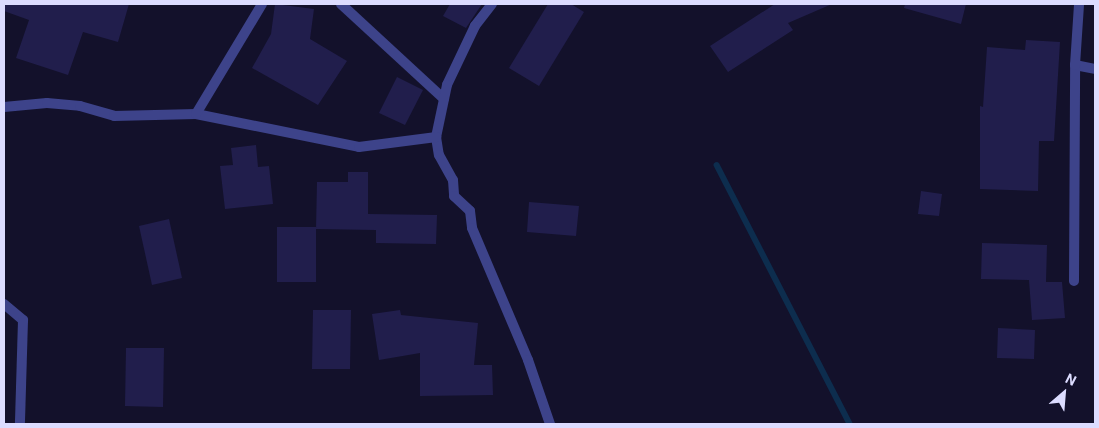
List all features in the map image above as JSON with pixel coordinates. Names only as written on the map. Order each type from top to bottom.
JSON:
[{"type":"street","points":[[196,114],[262,4]]},
{"type":"street","points":[[341,4],[444,99]]},
{"type":"street","points":[[492,4],[471,33],[444,99],[436,138],[439,155],[453,180],[454,196],[470,211],[472,228],[528,360],[550,424]]},
{"type":"street","points":[[1074,281],[1075,65],[1080,4]]},
{"type":"street","points":[[1075,65],[1095,69]]},
{"type":"street","points":[[4,107],[47,103],[80,106],[114,116],[196,114],[359,147],[436,138]]},
{"type":"street","points":[[4,304],[22,320],[20,424]]},
{"type":"building","points":[[4,4],[129,4],[118,42],[83,32],[68,75],[16,58],[29,20],[4,11]]},
{"type":"building","points":[[275,4],[314,9],[310,39],[347,61],[318,105],[252,68],[271,34]]},
{"type":"building","points":[[450,4],[482,4],[466,28],[443,16]]},
{"type":"building","points":[[548,4],[571,4],[584,12],[539,86],[509,68]]},
{"type":"building","points":[[775,4],[832,4],[788,23],[793,30],[728,72],[710,46]]},
{"type":"building","points":[[905,4],[966,4],[961,24],[904,8]]},
{"type":"building","points":[[1026,40],[1060,42],[1054,141],[1039,141],[1038,191],[980,189],[980,106],[983,107],[987,47],[1025,50]]},
{"type":"building","points":[[397,77],[423,90],[405,125],[379,113]]},
{"type":"building","points":[[256,145],[258,167],[269,166],[273,204],[225,209],[220,166],[233,165],[231,148]]},
{"type":"building","points":[[348,172],[368,172],[368,214],[437,215],[436,244],[376,243],[376,230],[316,229],[317,182],[348,182]]},
{"type":"building","points":[[921,191],[942,194],[939,216],[918,214]]},
{"type":"building","points":[[529,202],[579,206],[576,236],[527,232]]},
{"type":"building","points":[[169,219],[182,278],[152,285],[139,226]]},
{"type":"building","points":[[277,227],[316,227],[316,282],[277,282]]},
{"type":"building","points":[[982,243],[1047,245],[1046,282],[1062,282],[1065,318],[1032,320],[1029,280],[981,279]]},
{"type":"building","points":[[313,310],[351,310],[350,369],[312,369]]},
{"type":"building","points":[[400,310],[401,315],[478,323],[474,365],[492,365],[493,395],[420,396],[420,353],[379,360],[372,314]]},
{"type":"building","points":[[998,328],[1035,330],[1034,359],[997,358]]},
{"type":"building","points":[[126,348],[164,348],[163,407],[125,406]]},
{"type":"waterway","points":[[717,165],[850,424]]}]
